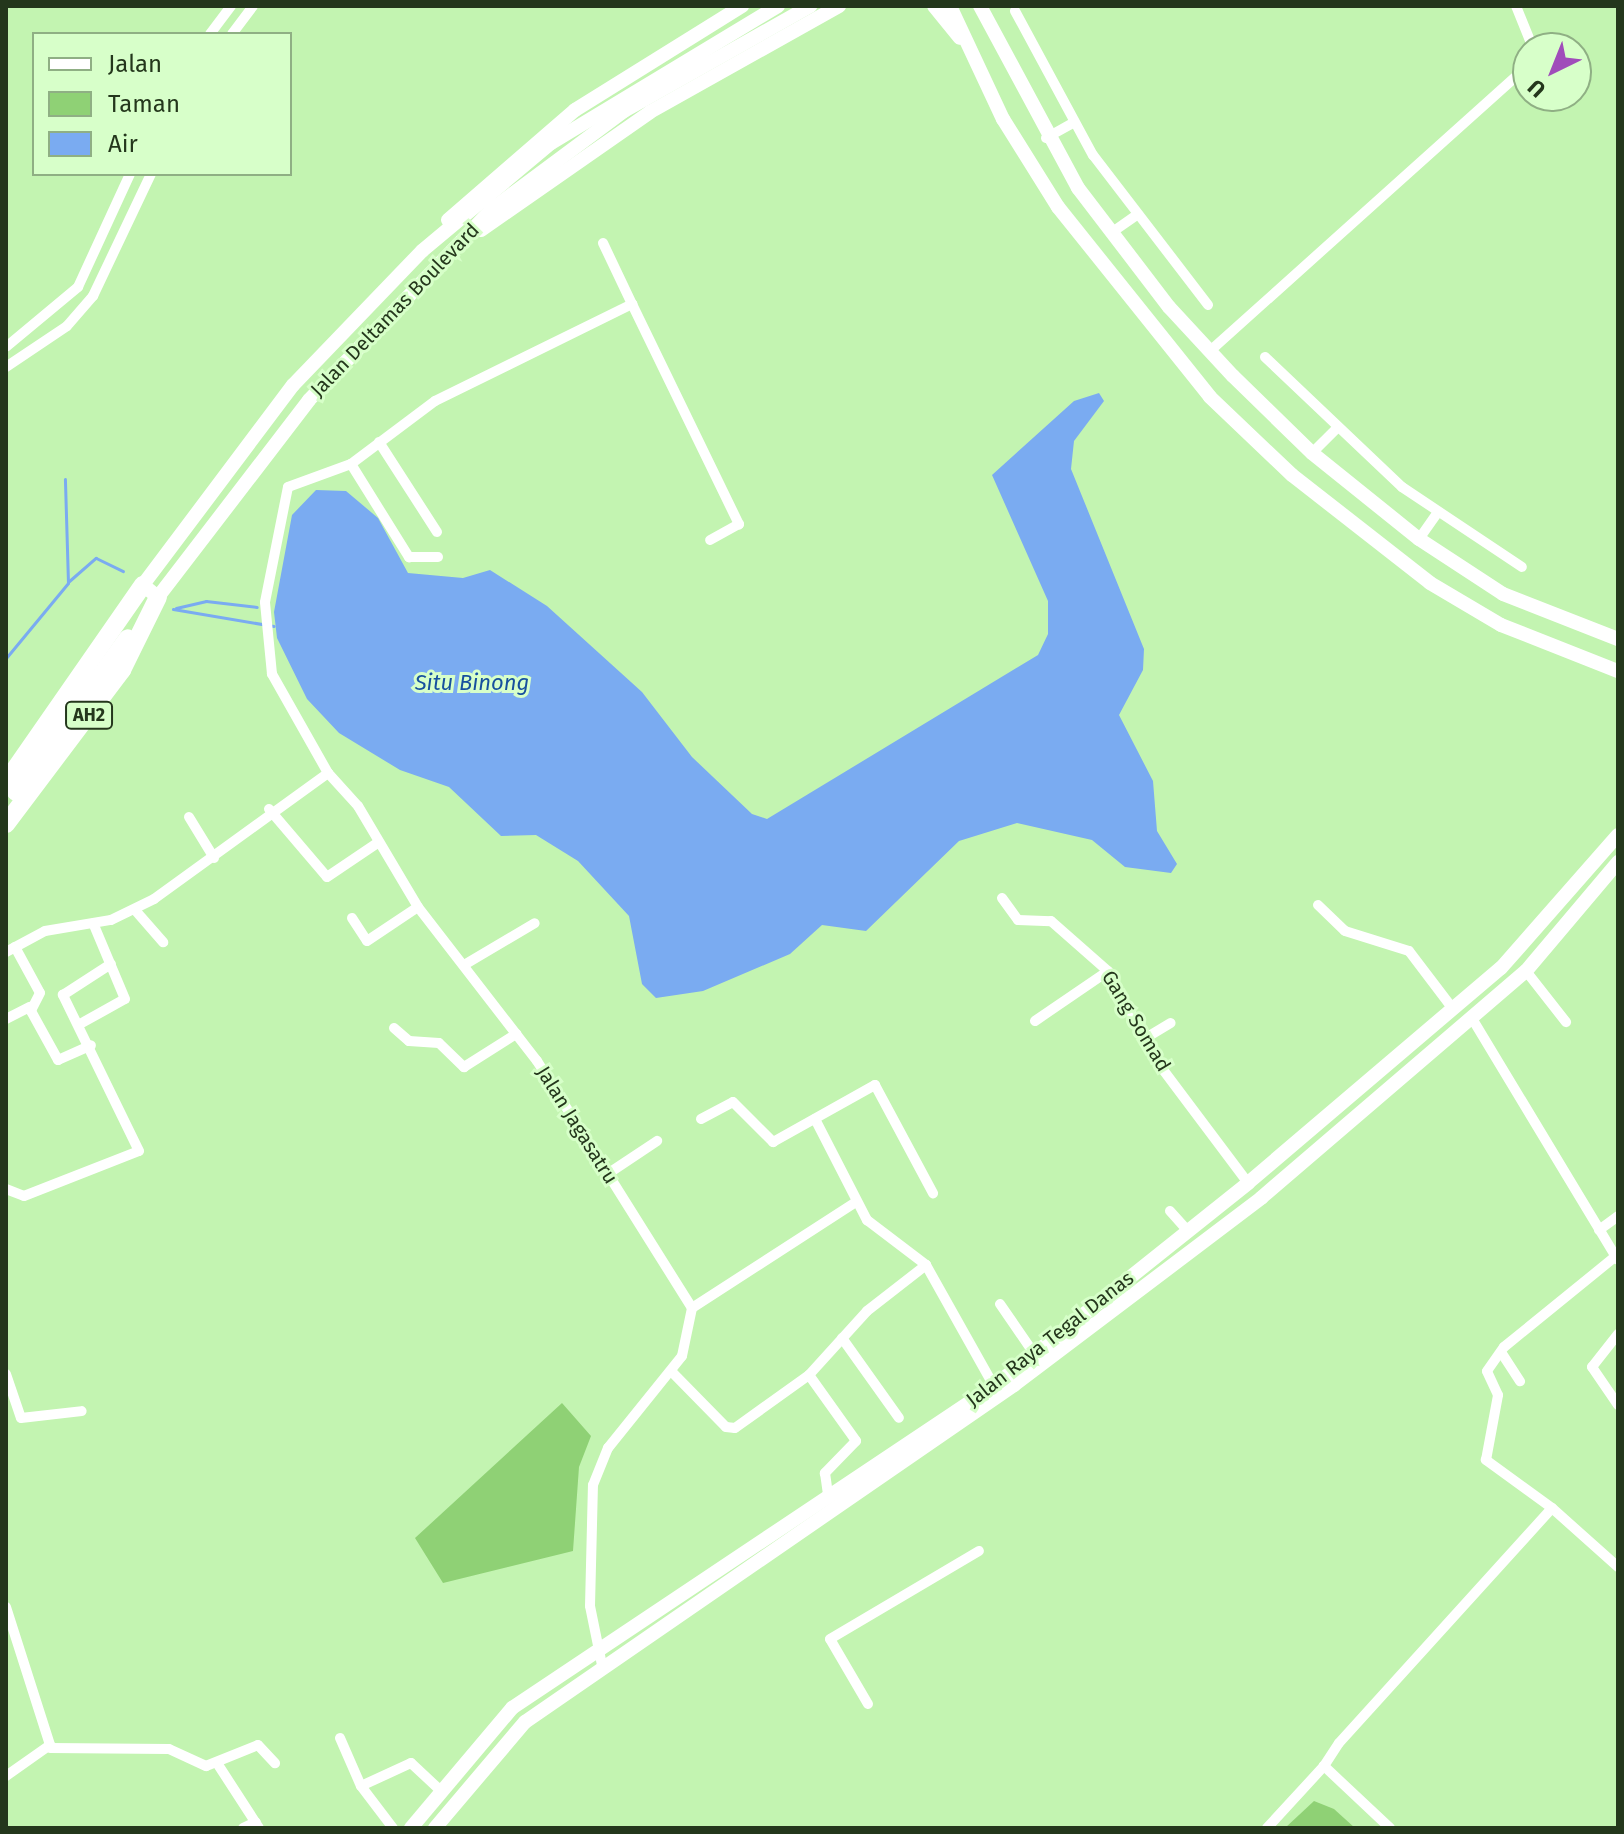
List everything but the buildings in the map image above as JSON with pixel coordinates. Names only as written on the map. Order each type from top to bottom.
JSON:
[{"type":"highway","name":"AH2","points":[[6,782],[143,585]]},
{"type":"highway","name":"AH2","points":[[6,806],[158,597]]},
{"type":"highway","name":"AH2","points":[[6,824],[122,670],[158,597]]},
{"type":"highway","points":[[6,761],[70,674],[95,654]]},
{"type":"main road","name":"AH2","points":[[422,251],[468,196],[518,153],[742,6]]},
{"type":"main road","name":"Jalan Deltamas Boulevard","points":[[158,597],[309,400],[434,264],[560,155],[755,26],[778,6]]},
{"type":"main road","name":"Jalan Deltamas Boulevard","points":[[143,585],[293,385],[422,251],[551,143],[755,26],[810,6]]},
{"type":"main road","name":"AH2","points":[[434,264],[650,112],[839,6]]},
{"type":"main road","points":[[934,6],[970,51]]},
{"type":"main road","points":[[950,6],[970,51],[1058,207],[1147,326],[1292,475],[1430,583],[1501,625],[1618,671]]},
{"type":"main road","points":[[980,6],[1046,138],[1111,233],[1169,307],[1312,453],[1419,539],[1503,594],[1618,639]]},
{"type":"main road","points":[[1147,326],[1169,307]]},
{"type":"main road","points":[[143,585],[158,597]]},
{"type":"main road","name":"Jalan Raya Tegal Danas","points":[[411,1828],[512,1708],[594,1647],[1005,1383],[1035,1355],[1333,1113],[1489,978],[1618,835]]},
{"type":"main road","name":"Jalan Raya Tegal Danas","points":[[435,1828],[525,1722],[1005,1383],[1344,1127],[1473,1020],[1526,971],[1618,862]]},
{"type":"main road","points":[[1489,978],[1502,993]]},
{"type":"main road","points":[[1333,1113],[1344,1127]]},
{"type":"street","points":[[212,32],[231,6]]},
{"type":"street","points":[[234,32],[253,6]]},
{"type":"street","points":[[1516,6],[1527,32]]},
{"type":"street","points":[[1015,11],[1073,123],[1135,216],[1208,305]]},
{"type":"street","points":[[1210,351],[1512,80]]},
{"type":"street","points":[[1046,138],[1073,123]]},
{"type":"street","points":[[6,347],[78,287],[129,176]]},
{"type":"street","points":[[6,367],[67,326],[93,296],[150,176]]},
{"type":"street","points":[[1111,233],[1135,216]]},
{"type":"street","points":[[603,243],[739,524],[710,540]]},
{"type":"street","name":"Jalan Jagasatru","points":[[632,304],[435,401],[351,464],[292,484],[282,496],[265,602],[272,618],[272,674],[328,773],[358,806],[376,844],[418,907],[516,1034],[609,1173],[692,1308]]},
{"type":"street","points":[[1265,357],[1335,430],[1437,513],[1522,567]]},
{"type":"street","points":[[1312,453],[1335,430]]},
{"type":"street","points":[[379,442],[437,532]]},
{"type":"street","points":[[351,464],[409,557],[438,557]]},
{"type":"street","points":[[1419,539],[1437,513]]},
{"type":"street","points":[[6,1019],[30,1007],[40,993],[10,949],[60,927],[93,923],[135,910],[214,858],[269,809],[328,773]]},
{"type":"street","points":[[269,809],[327,877],[376,844]]},
{"type":"street","points":[[189,817],[214,858]]},
{"type":"street","name":"Gang Somad","points":[[1002,898],[1018,920],[1051,921],[1108,971],[1144,1039],[1248,1183]]},
{"type":"street","points":[[1318,905],[1345,931],[1409,951],[1453,1009]]},
{"type":"street","points":[[352,918],[367,941],[418,907]]},
{"type":"street","points":[[135,910],[163,942]]},
{"type":"street","points":[[80,1024],[124,1002],[93,923]]},
{"type":"street","points":[[464,965],[535,923]]},
{"type":"street","points":[[6,1189],[24,1196],[139,1151],[91,1045],[63,993],[111,964]]},
{"type":"street","points":[[1035,1021],[1108,971]]},
{"type":"street","points":[[1526,971],[1566,1022]]},
{"type":"street","points":[[30,1007],[60,1061],[91,1045]]},
{"type":"street","points":[[1473,1020],[1617,1258],[1501,1352],[1487,1371],[1498,1395],[1486,1460],[1552,1508],[1618,1567]]},
{"type":"street","points":[[1144,1039],[1171,1023]]},
{"type":"street","points":[[394,1028],[409,1041],[439,1043],[464,1067],[516,1034]]},
{"type":"street","points":[[701,1119],[733,1102],[773,1142],[877,1087],[933,1193]]},
{"type":"street","points":[[815,1119],[856,1202],[876,1231],[926,1265],[1005,1383]]},
{"type":"street","points":[[609,1173],[657,1141]]},
{"type":"street","points":[[602,1665],[594,1647],[593,1485],[608,1448],[671,1371],[690,1340],[692,1308],[856,1202]]},
{"type":"street","points":[[1170,1211],[1188,1231]]},
{"type":"street","points":[[1599,1230],[1618,1216]]},
{"type":"street","points":[[671,1371],[729,1429],[809,1375],[842,1338],[926,1265]]},
{"type":"street","points":[[1000,1304],[1035,1355]]},
{"type":"street","points":[[1618,1334],[1592,1367],[1618,1405]]},
{"type":"street","points":[[842,1338],[899,1418]]},
{"type":"street","points":[[1501,1352],[1520,1381]]},
{"type":"street","points":[[6,1374],[21,1418],[82,1411]]},
{"type":"street","points":[[809,1375],[856,1441],[825,1473],[828,1494]]},
{"type":"street","points":[[1267,1828],[1552,1508]]},
{"type":"street","points":[[868,1704],[830,1639],[979,1551]]},
{"type":"street","points":[[6,1607],[50,1748]]},
{"type":"street","points":[[340,1738],[361,1786],[393,1828]]},
{"type":"street","points":[[6,1776],[50,1748],[169,1749],[203,1766],[217,1763],[255,1745],[275,1763]]},
{"type":"street","points":[[217,1763],[258,1825],[243,1828]]},
{"type":"street","points":[[361,1786],[414,1763],[440,1790]]},
{"type":"street","points":[[1324,1766],[1390,1828]]},
{"type":"green space","points":[[562,1403],[591,1436],[579,1467],[573,1551],[443,1583],[415,1538]]},
{"type":"green space","points":[[1314,1801],[1334,1809],[1355,1828],[1285,1828]]},
{"type":"water","name":"Situ Binong","points":[[1099,393],[1104,401],[1074,441],[1071,469],[1144,649],[1143,670],[1119,715],[1153,781],[1157,831],[1177,864],[1171,873],[1125,867],[1092,840],[1017,823],[959,841],[866,931],[822,925],[790,954],[703,991],[656,998],[642,984],[629,916],[578,861],[536,835],[501,836],[449,787],[400,770],[339,733],[307,699],[277,638],[274,612],[292,515],[316,490],[346,491],[378,518],[408,573],[463,578],[490,570],[547,606],[642,692],[692,757],[752,814],[767,819],[1038,655],[1048,634],[1048,601],[992,475],[1074,401]]},
{"type":"waterway","points":[[6,658],[68,583],[65,479]]},
{"type":"waterway","points":[[68,582],[96,558],[123,571]]},
{"type":"waterway","points":[[176,608],[206,601],[257,607]]},
{"type":"waterway","points":[[173,609],[274,626]]}]
